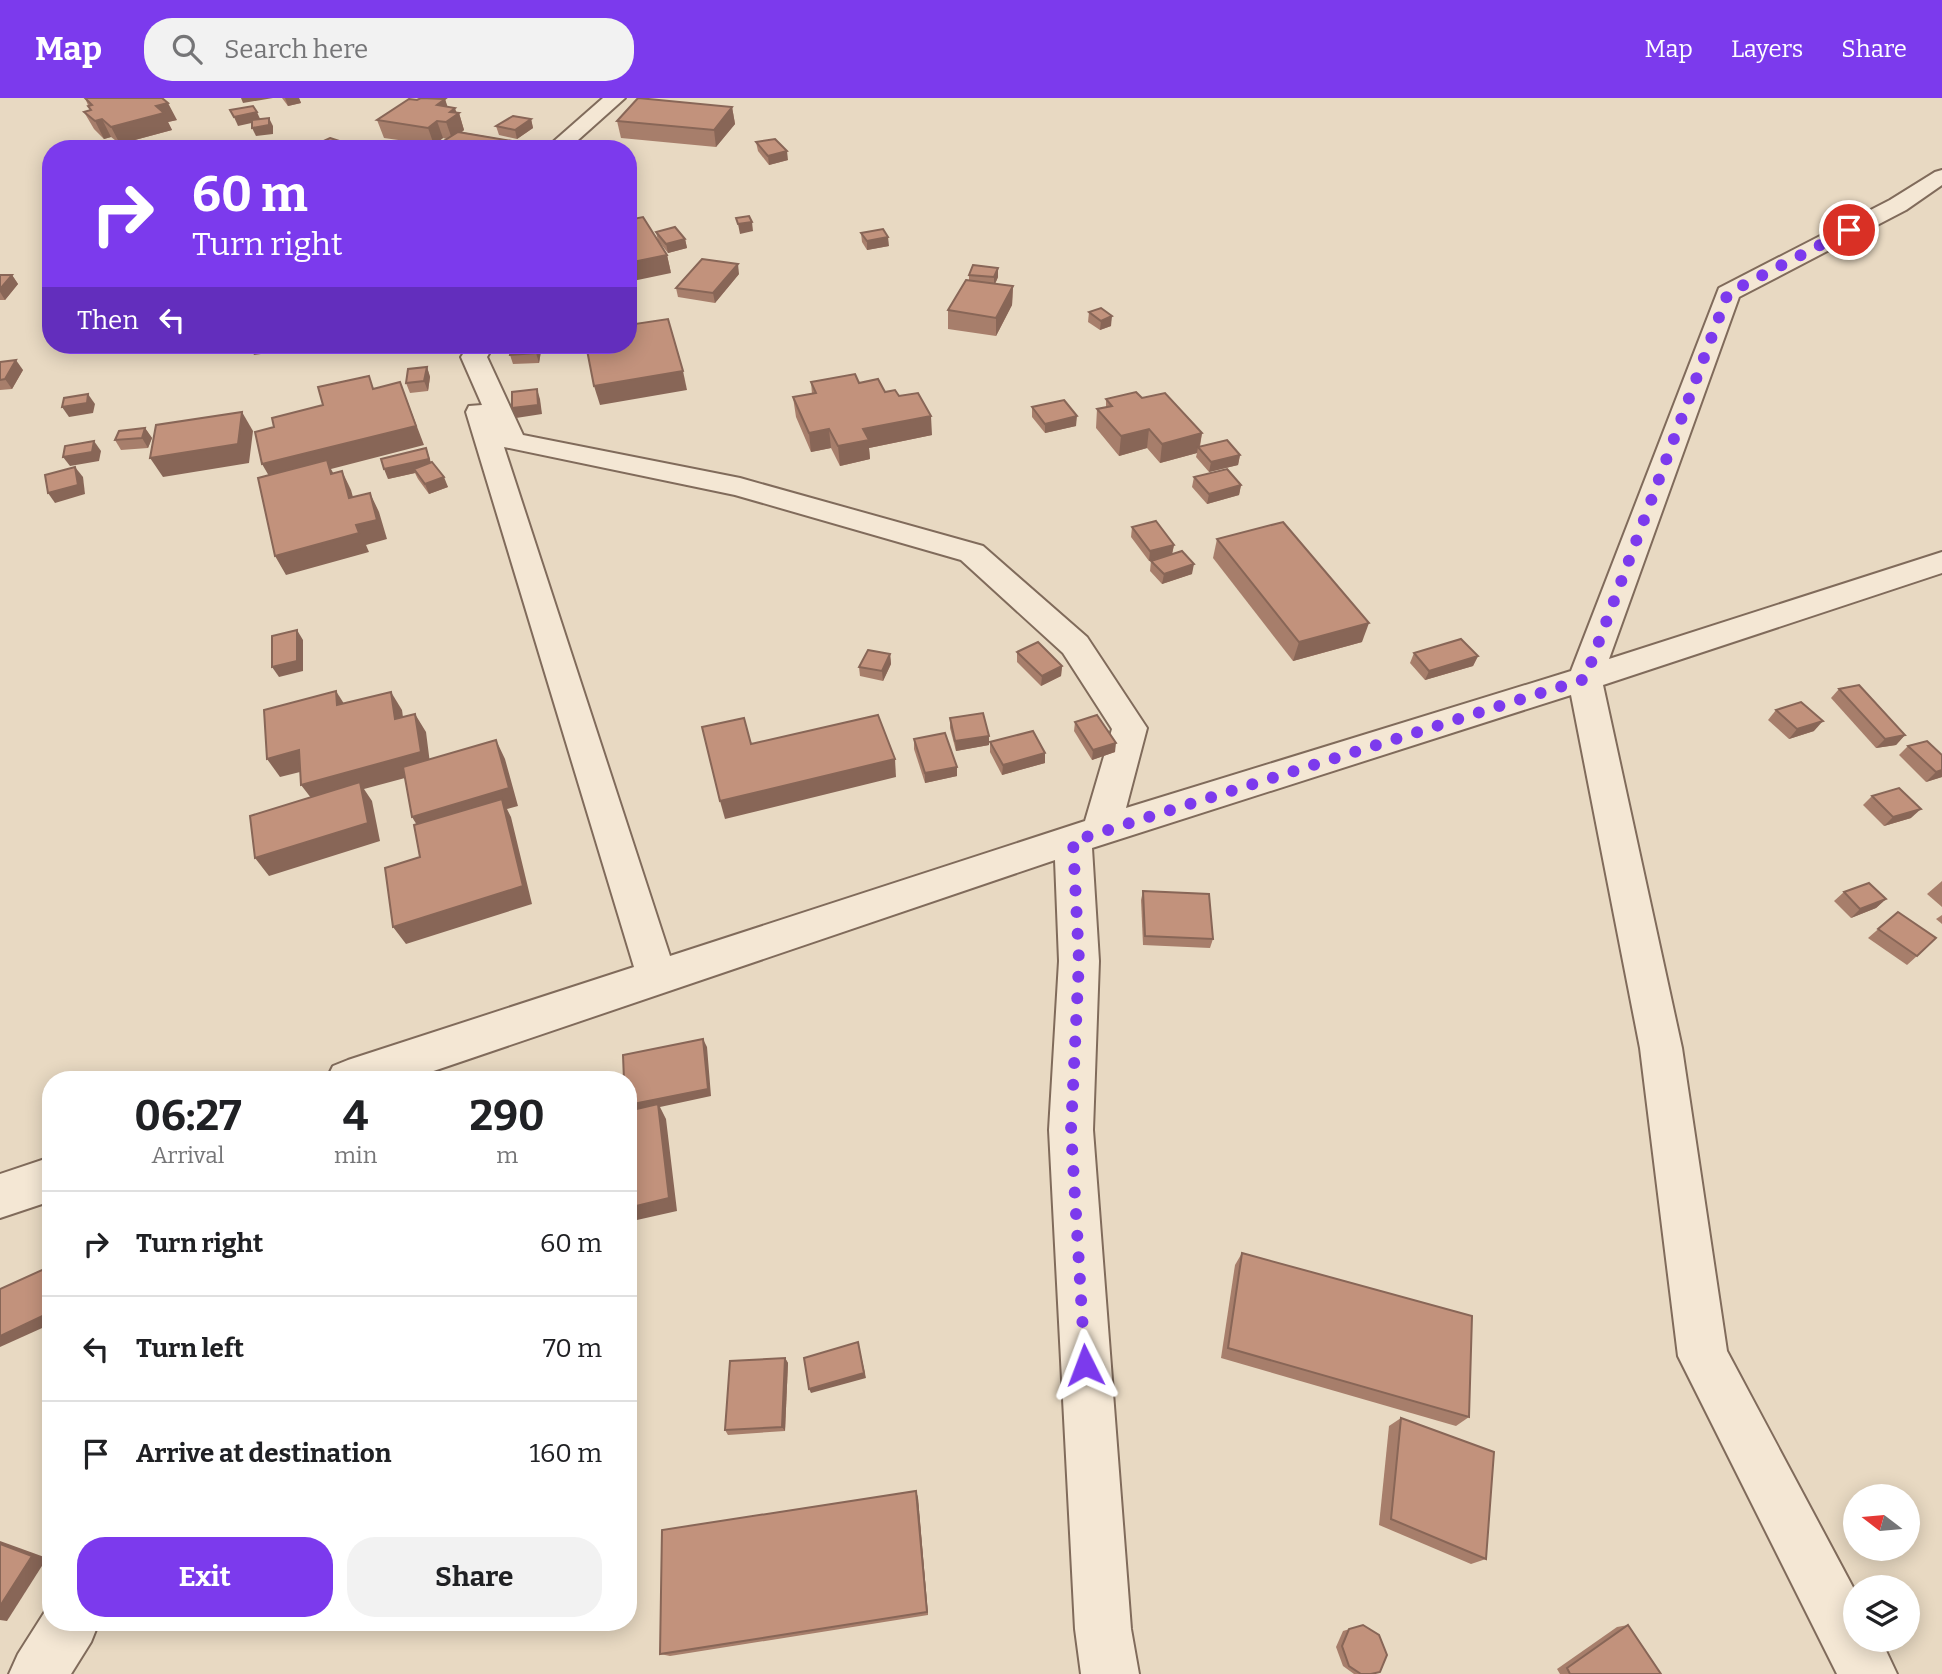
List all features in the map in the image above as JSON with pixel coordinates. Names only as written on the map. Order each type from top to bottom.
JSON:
[{"type":"street","points":[[566,140],[615,98]]},
{"type":"street","points":[[1868,1674],[1703,1356],[1661,1048],[1585,679],[1728,293],[1898,205],[1942,176]]},
{"type":"street","points":[[461,354],[657,977]]},
{"type":"street","points":[[476,354],[474,357],[512,442],[740,486],[972,553],[1075,645],[1130,727],[1087,835],[1071,1130],[1102,1615],[1110,1674]]},
{"type":"street","points":[[398,1071],[426,1066],[657,977],[1087,835],[1585,679],[1942,562]]},
{"type":"street","points":[[0,1196],[42,1182]]},
{"type":"street","points":[[38,1674],[65,1631]]},
{"type":"building","points":[[85,98],[162,98],[168,103],[156,106],[164,113],[111,127],[102,119],[95,121],[84,112],[91,110],[88,106],[92,105]]},
{"type":"building","points":[[638,98],[732,107],[714,130],[617,121]]},
{"type":"building","points":[[409,99],[445,99],[437,105],[455,108],[450,112],[459,113],[446,122],[437,121],[428,128],[377,120]]},
{"type":"building","points":[[253,106],[257,112],[234,117],[230,110]]},
{"type":"building","points":[[513,116],[531,119],[515,130],[496,126]]},
{"type":"building","points":[[269,118],[269,125],[252,128],[252,120]]},
{"type":"building","points":[[458,132],[506,140],[445,140]]},
{"type":"building","points":[[775,139],[787,151],[768,156],[756,142]]},
{"type":"building","points":[[749,216],[752,222],[738,224],[736,218]]},
{"type":"building","points":[[643,217],[667,255],[637,261],[637,218]]},
{"type":"building","points":[[675,227],[685,239],[666,244],[656,232]]},
{"type":"building","points":[[883,229],[888,237],[867,241],[861,233]]},
{"type":"building","points":[[702,259],[738,264],[713,293],[676,288]]},
{"type":"building","points":[[973,265],[998,268],[994,277],[969,275]]},
{"type":"building","points":[[0,275],[12,275],[0,289]]},
{"type":"building","points":[[966,280],[1013,286],[996,318],[948,310]]},
{"type":"building","points":[[1101,308],[1112,316],[1101,321],[1089,312]]},
{"type":"building","points":[[668,319],[683,371],[594,386],[588,354],[637,354],[637,324]]},
{"type":"building","points":[[16,360],[5,379],[0,380],[0,362]]},
{"type":"building","points":[[427,367],[424,381],[406,383],[408,369]]},
{"type":"building","points":[[855,374],[859,383],[878,379],[885,392],[895,390],[899,396],[918,393],[931,416],[863,429],[869,440],[838,446],[829,429],[809,433],[793,397],[816,393],[811,382]]},
{"type":"building","points":[[369,376],[373,389],[400,382],[416,426],[262,464],[255,432],[274,427],[272,418],[323,405],[318,387]]},
{"type":"building","points":[[537,389],[538,405],[512,408],[512,392]]},
{"type":"building","points":[[1136,392],[1142,398],[1165,393],[1202,433],[1162,444],[1149,429],[1121,436],[1097,409],[1112,406],[1106,399]]},
{"type":"building","points":[[88,394],[87,403],[62,407],[64,398]]},
{"type":"building","points":[[1064,400],[1077,416],[1045,424],[1032,407]]},
{"type":"building","points":[[242,412],[238,444],[150,458],[156,425]]},
{"type":"building","points":[[145,428],[142,438],[115,440],[119,431]]},
{"type":"building","points":[[1227,440],[1240,455],[1211,462],[1198,447]]},
{"type":"building","points":[[94,441],[92,452],[63,457],[65,446]]},
{"type":"building","points":[[426,448],[429,459],[384,469],[381,459]]},
{"type":"building","points":[[327,460],[331,474],[342,471],[349,498],[370,493],[377,520],[356,525],[359,533],[275,556],[258,478]]},
{"type":"building","points":[[432,462],[444,477],[425,484],[414,469]]},
{"type":"building","points":[[75,467],[78,485],[48,493],[45,475]]},
{"type":"building","points":[[1227,469],[1241,485],[1209,494],[1194,477]]},
{"type":"building","points":[[1156,521],[1174,545],[1150,551],[1132,527]]},
{"type":"building","points":[[1283,522],[1369,623],[1299,642],[1217,539]]},
{"type":"building","points":[[1182,551],[1194,564],[1164,574],[1151,561]]},
{"type":"building","points":[[297,630],[297,661],[272,667],[272,636]]},
{"type":"building","points":[[1461,639],[1478,656],[1429,671],[1414,653]]},
{"type":"building","points":[[1038,642],[1062,666],[1042,676],[1017,652]]},
{"type":"building","points":[[868,650],[890,654],[882,671],[859,667]]},
{"type":"building","points":[[1859,685],[1905,735],[1885,739],[1839,689]]},
{"type":"building","points":[[336,691],[337,705],[391,692],[395,719],[415,714],[421,752],[301,785],[299,750],[267,759],[264,710]]},
{"type":"building","points":[[1801,702],[1823,721],[1797,729],[1776,710]]},
{"type":"building","points":[[983,713],[989,736],[955,741],[950,718]]},
{"type":"building","points":[[878,715],[895,759],[720,801],[702,727],[744,718],[751,744]]},
{"type":"building","points":[[1097,715],[1116,743],[1093,750],[1075,722]]},
{"type":"building","points":[[1033,731],[1045,753],[1003,765],[990,742]]},
{"type":"building","points":[[945,733],[957,767],[925,773],[914,739]]},
{"type":"building","points":[[496,740],[509,788],[412,817],[403,767]]},
{"type":"building","points":[[1927,741],[1942,755],[1942,770],[1936,772],[1908,746]]},
{"type":"building","points":[[360,782],[368,823],[255,858],[250,816]]},
{"type":"building","points":[[1899,788],[1921,809],[1893,817],[1872,796]]},
{"type":"building","points":[[502,799],[523,886],[393,927],[385,868],[420,857],[414,825]]},
{"type":"building","points":[[1869,883],[1886,899],[1860,909],[1844,892]]},
{"type":"building","points":[[1143,891],[1209,894],[1213,939],[1145,936]]},
{"type":"building","points":[[1898,912],[1936,938],[1917,956],[1878,929]]},
{"type":"building","points":[[703,1039],[708,1089],[637,1103],[637,1071],[624,1071],[623,1055]]},
{"type":"building","points":[[658,1104],[669,1198],[637,1206],[637,1109]]},
{"type":"building","points":[[1242,1253],[1472,1316],[1469,1417],[1228,1348]]},
{"type":"building","points":[[42,1270],[42,1316],[0,1336],[0,1289]]},
{"type":"building","points":[[858,1342],[864,1373],[809,1389],[804,1358]]},
{"type":"building","points":[[785,1358],[782,1427],[725,1430],[730,1361]]},
{"type":"building","points":[[1401,1418],[1494,1452],[1486,1559],[1391,1519]]},
{"type":"building","points":[[916,1491],[927,1612],[660,1654],[662,1530]]},
{"type":"building","points":[[0,1544],[32,1556],[0,1606]]},
{"type":"building","points":[[1363,1625],[1379,1635],[1387,1655],[1380,1672],[1361,1674],[1349,1666],[1342,1646],[1349,1629]]},
{"type":"building","points":[[1628,1625],[1661,1674],[1570,1674],[1567,1668]]},
{"type":"route","points":[[1085,1365],[1071,1130],[1079,961],[1073,841],[1585,679],[1728,293],[1849,230]]}]
